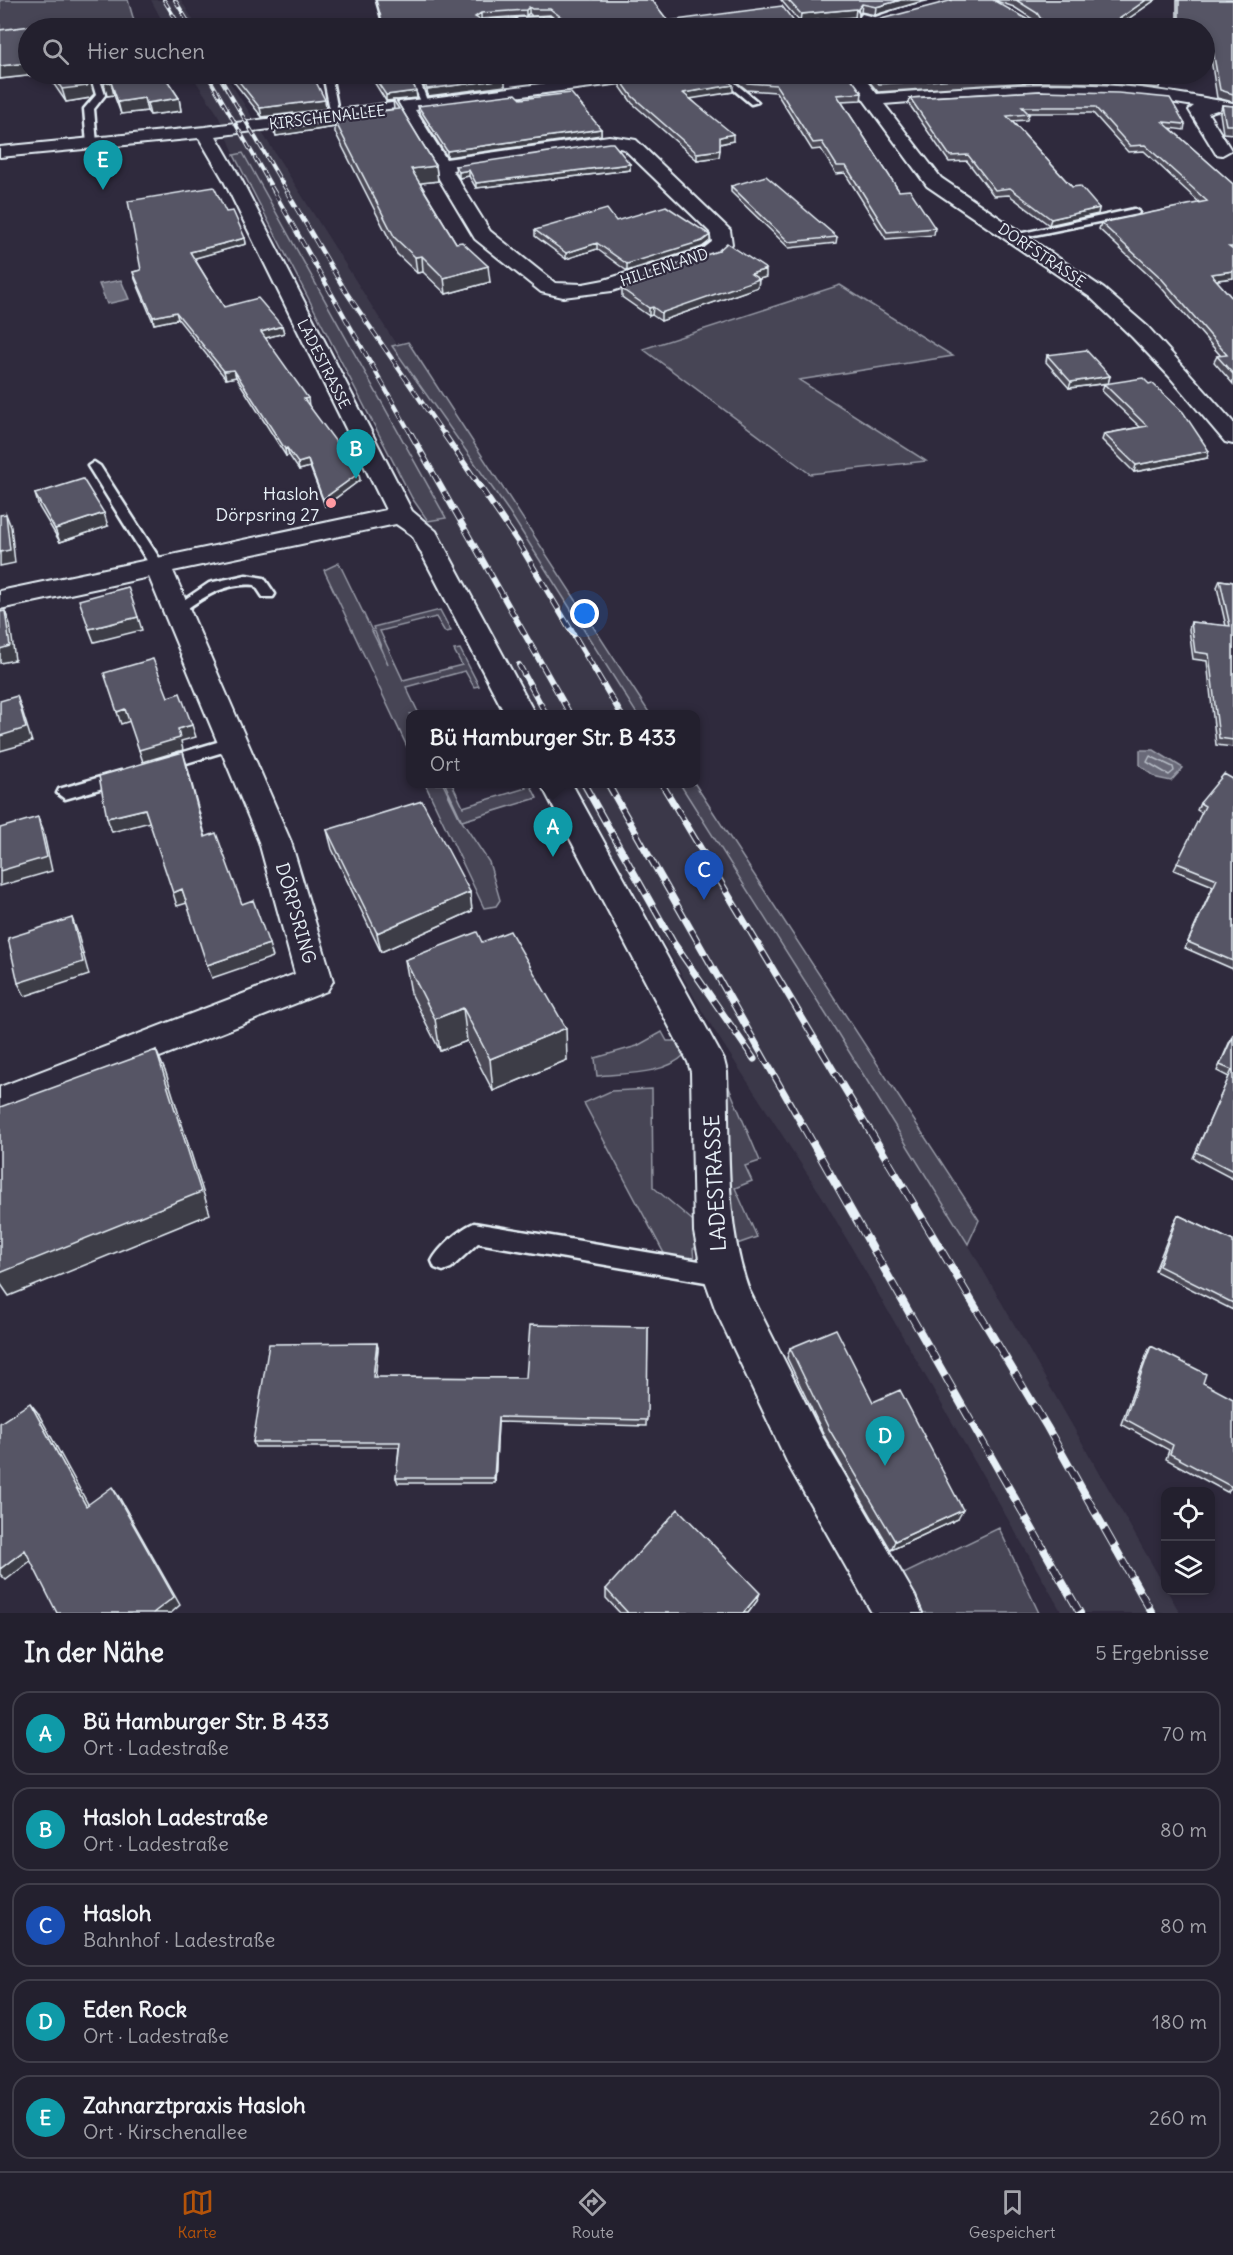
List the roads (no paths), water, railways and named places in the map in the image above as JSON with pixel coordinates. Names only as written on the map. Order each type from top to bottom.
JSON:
[{"type":"street","points":[[891,18],[955,0]]},
{"type":"street","name":"KIRSCHENALLEE","points":[[0,152],[205,132],[577,84]]},
{"type":"street","name":"DORFSTRASSE","points":[[860,84],[934,182],[1014,236],[1104,292],[1170,363],[1233,437]]},
{"type":"street","points":[[872,100],[991,91],[1060,90],[1163,96],[1225,106]]},
{"type":"street","points":[[1222,150],[1198,110],[1225,106]]},
{"type":"street","name":"HILLENLAND","points":[[405,107],[439,166],[482,235],[537,282],[560,293],[588,291],[710,253],[722,244],[720,230],[630,144],[609,141],[439,166]]},
{"type":"street","name":"LADESTRASSE","points":[[205,132],[232,179],[401,515],[423,531],[518,710]]},
{"type":"street","points":[[0,600],[401,515]]},
{"type":"street","name":"DÖRPSRING","points":[[0,1104],[315,981],[275,842],[158,567]]},
{"type":"street","name":"LADESTRASSE","points":[[560,788],[706,1060],[709,1072],[714,1232],[730,1297],[806,1452],[898,1613]]},
{"type":"lane","points":[[92,144],[89,109],[100,95],[97,84]]},
{"type":"lane","points":[[329,84],[336,115]]},
{"type":"lane","points":[[417,84],[426,104]]},
{"type":"lane","points":[[732,84],[754,102]]},
{"type":"lane","points":[[1014,236],[1134,212]]},
{"type":"lane","points":[[94,466],[158,567]]},
{"type":"lane","points":[[176,610],[206,588],[239,578],[259,581],[268,594]]},
{"type":"lane","points":[[65,793],[234,743]]},
{"type":"lane","points":[[443,1261],[474,1233],[723,1275]]},
{"type":"water","points":[[121,280],[129,299],[107,304],[99,284]]},
{"type":"water","points":[[1140,750],[1154,750],[1183,768],[1171,781],[1157,778],[1140,765]]},
{"type":"railway","points":[[164,0],[175,18]]},
{"type":"railway","points":[[175,0],[186,18]]},
{"type":"railway","points":[[213,84],[275,193]]},
{"type":"railway","points":[[224,84],[288,193]]},
{"type":"railway","points":[[274,192],[412,436]]},
{"type":"railway","points":[[287,192],[346,292],[445,436]]},
{"type":"railway","points":[[411,434],[568,710]]},
{"type":"railway","points":[[444,434],[520,545],[619,710]]},
{"type":"railway","points":[[519,665],[544,710]]},
{"type":"railway","points":[[586,788],[673,942],[754,1059]]},
{"type":"railway","points":[[610,788],[804,1128]]},
{"type":"railway","points":[[664,788],[868,1128]]},
{"type":"railway","points":[[803,1126],[1080,1613]]},
{"type":"railway","points":[[867,1126],[1047,1427],[1152,1613]]},
{"type":"place","name":"Zahnarztpraxis Hasloh","points":[[103,190]]},
{"type":"place","name":"Hasloh Ladestraße","points":[[356,479]]},
{"type":"place","name":"Hasloh Dörpsring 27","points":[[331,503]]},
{"type":"place","name":"Bü Hamburger Str. B 433","points":[[553,857]]},
{"type":"place","name":"Hasloh","points":[[704,900]]},
{"type":"place","name":"Eden Rock","points":[[885,1466]]}]
